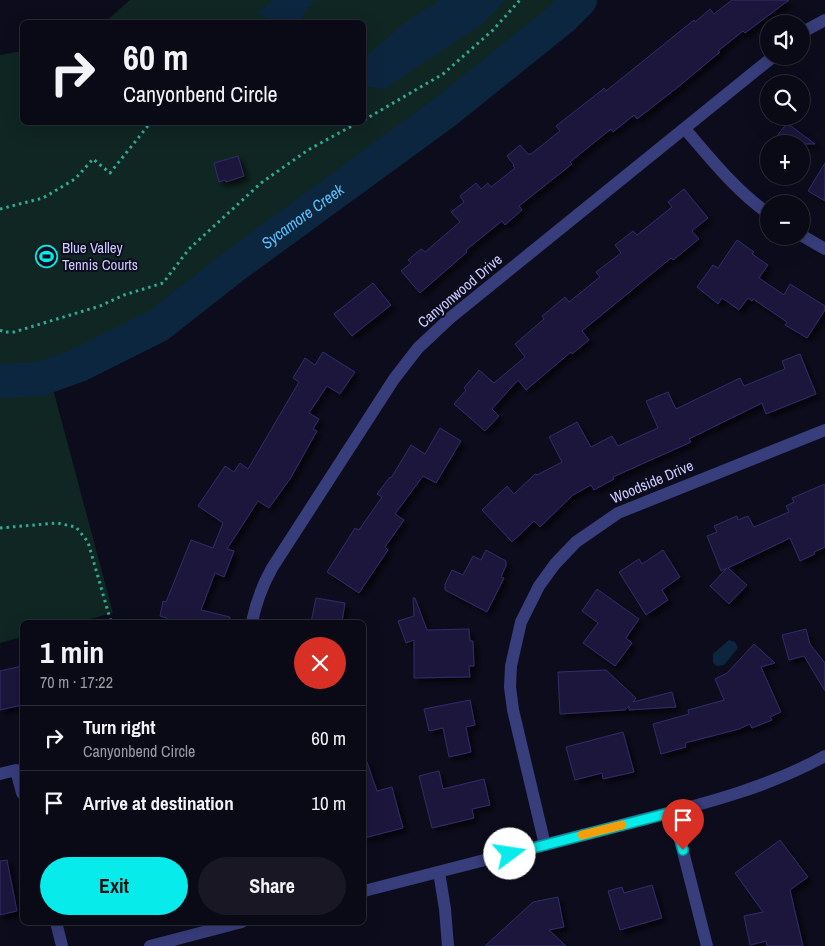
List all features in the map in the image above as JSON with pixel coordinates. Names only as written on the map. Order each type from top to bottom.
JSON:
[{"type":"street","points":[[810,28],[825,20]]},
{"type":"street","name":"Canyonwood Drive","points":[[252,620],[262,585],[272,568],[394,379],[418,348],[450,318],[763,65]]},
{"type":"street","points":[[685,129],[733,184],[760,207]]},
{"type":"street","points":[[810,241],[825,250]]},
{"type":"street","name":"Woodside Drive","points":[[545,845],[513,710],[510,687],[511,666],[521,622],[539,586],[555,564],[576,542],[618,513],[825,430]]},
{"type":"street","points":[[366,890],[673,812],[762,785],[807,766],[825,756]]},
{"type":"street","points":[[0,774],[16,770],[20,785]]},
{"type":"street","points":[[673,812],[707,946]]},
{"type":"street","points":[[439,872],[448,946]]},
{"type":"street","points":[[57,925],[62,946]]},
{"type":"street","points":[[150,946],[230,925]]},
{"type":"path","points":[[366,119],[443,74],[493,30],[520,0]]},
{"type":"path","points":[[0,209],[43,198],[76,179],[93,159],[110,174],[149,125]]},
{"type":"path","points":[[0,330],[14,332],[100,306],[124,295],[164,283],[189,249],[261,183],[308,150],[354,125]]},
{"type":"path","points":[[0,528],[57,523],[76,527],[88,542],[110,620]]},
{"type":"green space","points":[[130,0],[596,0],[556,35],[407,154],[191,315],[88,375],[53,389],[113,613],[86,620],[20,620],[20,638],[0,643],[0,55],[20,51],[20,125],[366,125],[366,20],[107,20]]},
{"type":"water","points":[[272,0],[314,0],[299,20],[269,20],[258,13],[262,7],[265,9]]},
{"type":"water","points":[[440,0],[505,0],[481,25],[384,89],[366,86],[366,56],[409,20]]},
{"type":"water","points":[[729,640],[735,642],[738,648],[724,665],[717,666],[713,663],[713,654]]},
{"type":"building","points":[[732,0],[789,0],[769,15],[760,15],[760,22],[745,33],[743,31],[678,87],[637,119],[634,115],[613,132],[611,129],[570,162],[572,164],[519,206],[522,210],[505,225],[502,221],[466,250],[467,252],[420,293],[401,271],[411,263],[408,260],[421,249],[425,252],[460,222],[451,212],[464,202],[460,196],[476,183],[481,189],[488,183],[491,187],[515,168],[507,156],[520,145],[528,154],[531,154],[560,131],[556,126],[604,88],[606,91],[710,9],[714,14]]},
{"type":"building","points":[[785,125],[790,125],[803,135],[778,135]]},
{"type":"building","points":[[238,156],[244,176],[226,182],[225,180],[219,182],[214,163]]},
{"type":"building","points":[[825,163],[825,201],[808,191]]},
{"type":"building","points":[[684,189],[708,218],[692,231],[699,239],[673,260],[671,258],[582,331],[589,340],[572,354],[571,352],[526,390],[518,380],[492,409],[499,416],[485,431],[454,404],[479,370],[494,383],[525,357],[515,344],[544,319],[542,316],[565,297],[569,302],[600,277],[596,272],[621,253],[615,245],[633,231],[637,235],[672,207],[668,202]]},
{"type":"building","points":[[737,240],[768,265],[759,278],[784,295],[790,284],[825,306],[825,310],[807,338],[785,325],[787,322],[753,299],[752,301],[748,298],[739,310],[722,298],[718,304],[697,287],[713,265],[718,268]]},
{"type":"building","points":[[373,283],[391,305],[352,336],[334,314]]},
{"type":"building","points":[[323,352],[355,372],[340,394],[327,386],[309,413],[319,419],[313,429],[317,431],[290,479],[269,508],[258,501],[227,549],[234,551],[224,577],[215,573],[201,610],[230,617],[229,620],[166,620],[167,618],[160,616],[163,601],[166,602],[191,540],[213,548],[223,523],[198,506],[225,466],[234,472],[240,463],[248,469],[299,382],[293,378],[305,358],[315,365]]},
{"type":"building","points":[[800,354],[816,394],[766,414],[762,403],[689,439],[691,442],[613,477],[614,479],[594,490],[591,485],[573,495],[540,527],[534,521],[512,542],[482,510],[507,486],[514,494],[535,474],[537,475],[562,462],[549,437],[577,422],[591,447],[612,436],[618,446],[658,428],[646,401],[668,392],[676,409],[740,378],[744,386],[785,369],[782,361]]},
{"type":"building","points":[[440,428],[461,441],[436,483],[423,476],[395,514],[404,520],[385,547],[388,550],[359,593],[327,572],[355,528],[359,530],[382,497],[377,494],[391,478],[411,445],[425,454]]},
{"type":"building","points":[[825,484],[825,547],[800,561],[790,538],[728,568],[747,585],[729,604],[710,586],[727,568],[721,571],[707,536],[717,532],[714,526],[737,516],[738,520],[748,516],[754,527],[789,512],[786,506],[794,502],[792,498]]},
{"type":"building","points":[[486,550],[506,561],[501,577],[504,578],[487,612],[445,590],[445,584],[452,570],[463,575],[473,556],[481,560]]},
{"type":"building","points":[[663,550],[680,577],[662,590],[668,600],[646,615],[619,572],[639,559],[642,564]]},
{"type":"building","points":[[597,589],[639,619],[626,638],[632,643],[615,666],[583,643],[598,623],[582,611]]},
{"type":"building","points":[[316,598],[345,603],[342,620],[311,620]]},
{"type":"building","points":[[413,598],[415,598],[427,630],[469,629],[470,641],[473,641],[474,666],[469,666],[470,677],[414,678],[414,640],[406,643],[398,621],[414,616]]},
{"type":"building","points":[[806,629],[810,644],[825,663],[825,691],[804,656],[789,660],[782,635]]},
{"type":"building","points":[[754,644],[775,663],[761,667],[781,712],[770,717],[772,720],[752,728],[750,724],[739,729],[685,743],[686,747],[661,754],[653,724],[689,714],[688,710],[724,700],[715,679],[727,673]]},
{"type":"building","points":[[20,666],[20,705],[0,710],[0,671]]},
{"type":"building","points":[[606,670],[636,698],[633,702],[672,692],[676,707],[629,710],[629,706],[625,710],[560,714],[558,672]]},
{"type":"building","points":[[470,700],[475,725],[466,727],[471,752],[449,757],[443,728],[429,731],[424,709]]},
{"type":"building","points":[[623,732],[634,772],[603,779],[602,773],[575,780],[566,747]]},
{"type":"building","points":[[366,759],[377,791],[392,787],[403,828],[366,837]]},
{"type":"building","points":[[439,771],[443,789],[484,779],[490,805],[472,809],[474,818],[432,828],[419,776]]},
{"type":"building","points":[[780,840],[808,877],[790,890],[803,946],[767,946],[766,941],[750,945],[744,916],[763,912],[735,873]]},
{"type":"building","points":[[7,860],[17,911],[0,915],[0,861]]},
{"type":"building","points":[[652,885],[662,918],[620,930],[608,891],[622,887],[624,893]]},
{"type":"building","points":[[558,897],[564,927],[549,930],[566,946],[485,946],[533,902]]},
{"type":"waterway","name":"Sycamore Creek","points":[[0,381],[40,379],[79,365],[159,325],[234,266],[445,112],[562,18],[580,0]]},
{"type":"slow traffic","points":[[582,835],[622,825]]},
{"type":"place","name":"Blue Valley Tennis Courts","points":[[46,257]]},
{"type":"route","points":[[510,854],[673,812],[683,850]]}]
